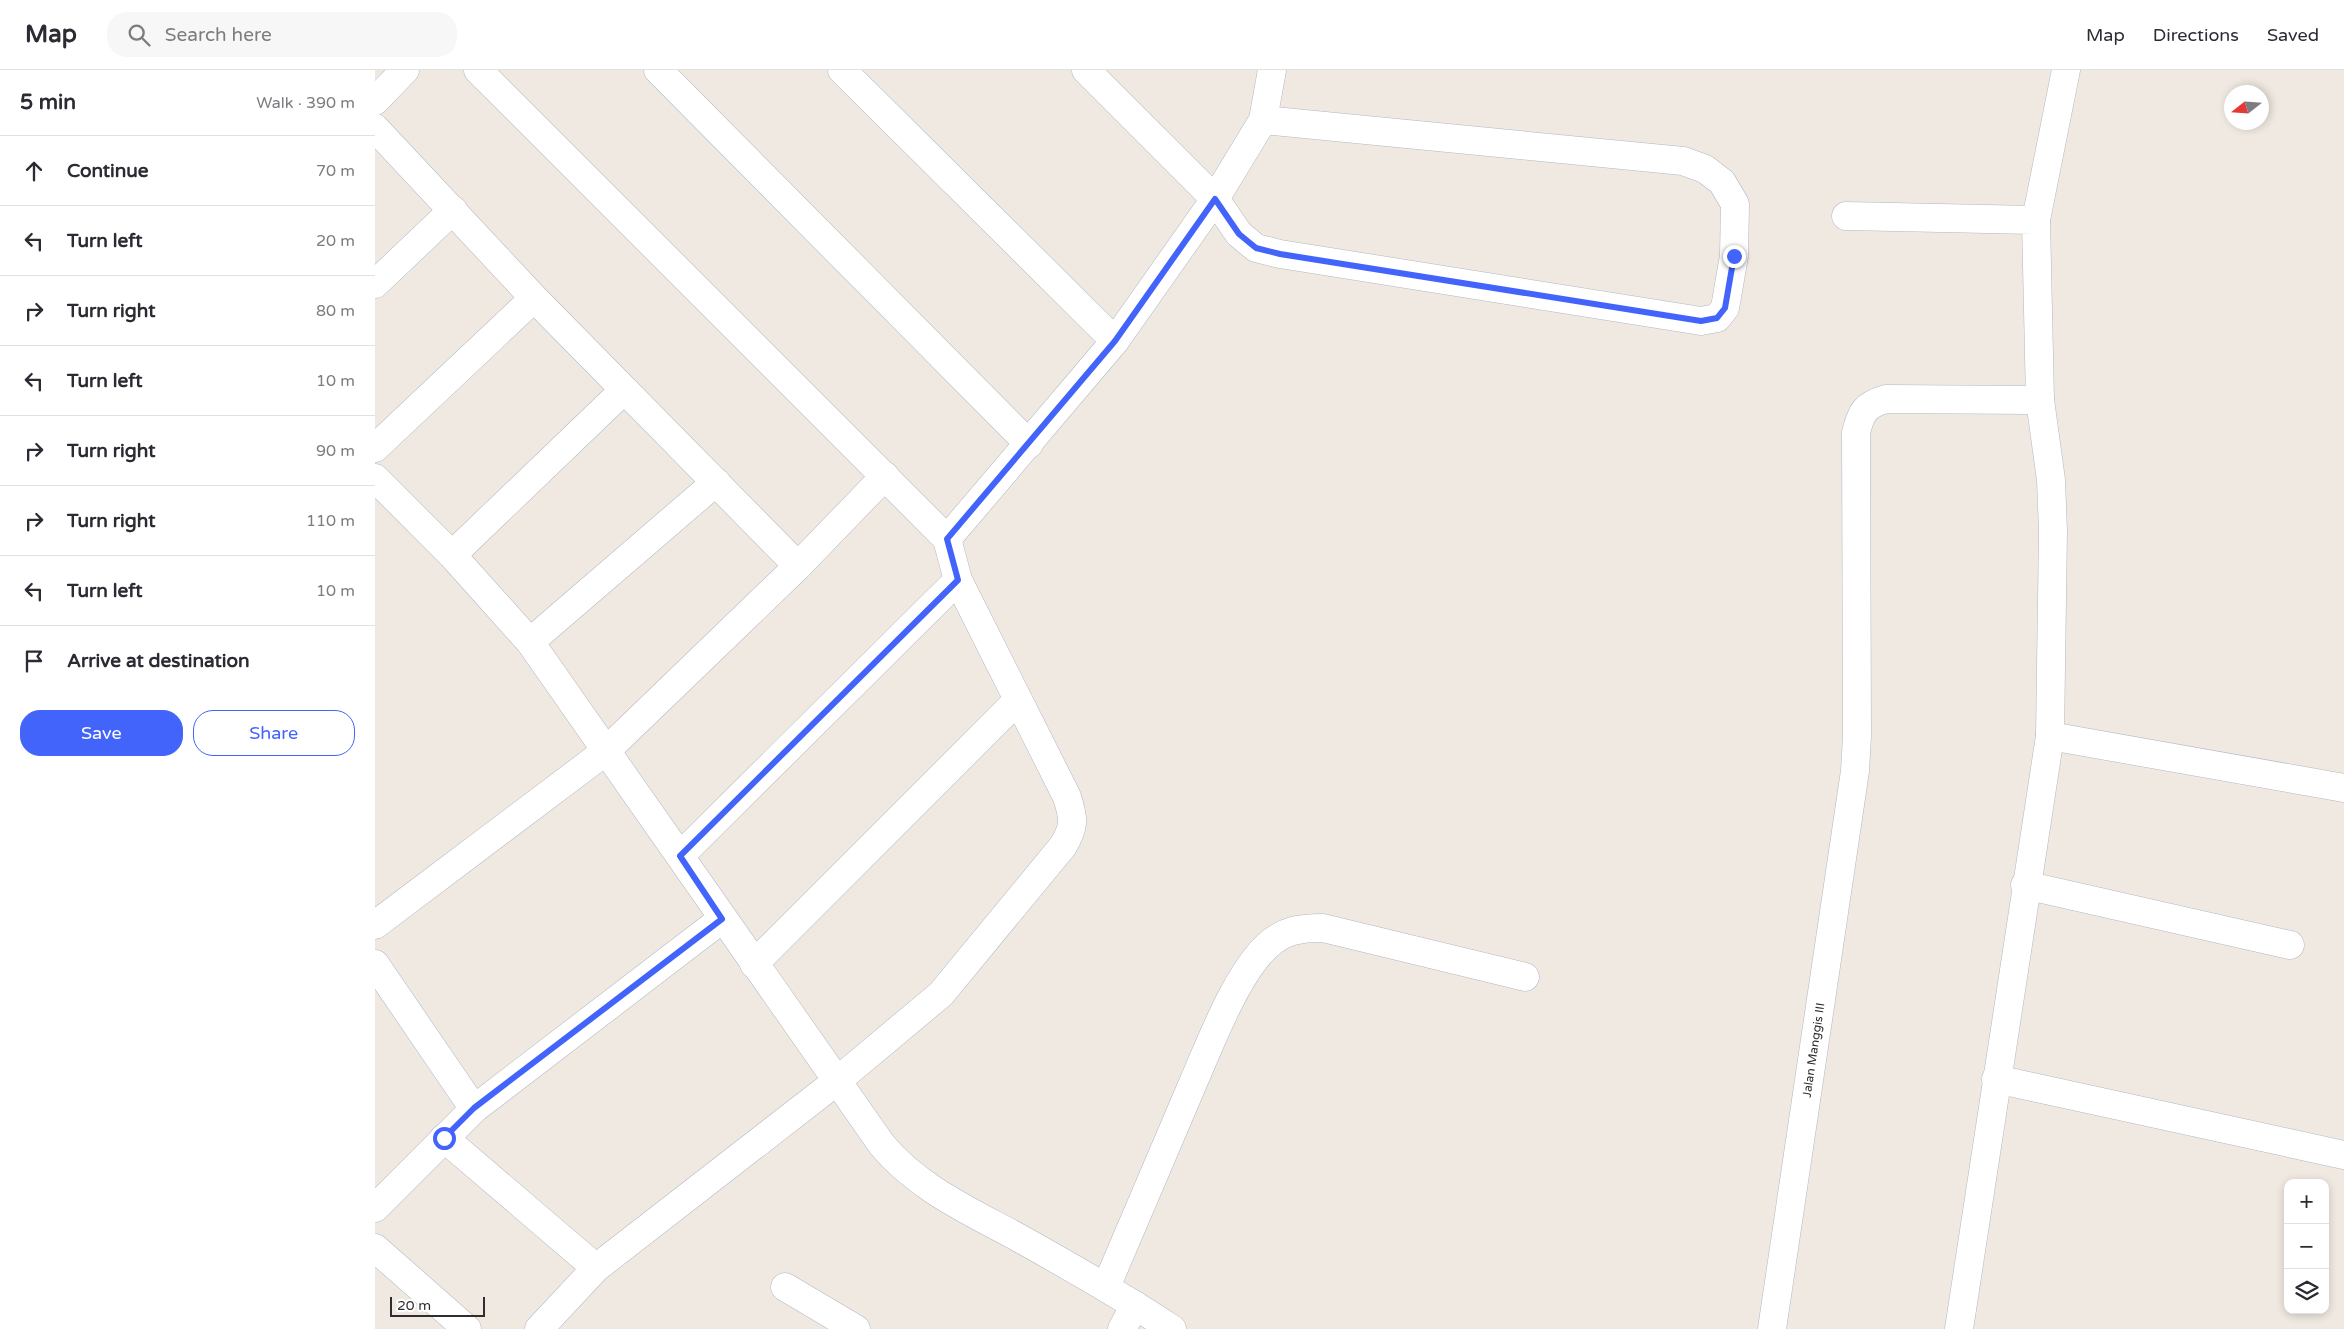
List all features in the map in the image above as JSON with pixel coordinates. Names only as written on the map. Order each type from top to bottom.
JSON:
[{"type":"street","points":[[375,101],[405,70]]},
{"type":"street","points":[[477,70],[947,539],[958,580],[1067,797],[1073,815],[1072,831],[1063,846],[941,994],[837,1081],[596,1268],[539,1329]]},
{"type":"street","points":[[658,70],[1029,444]]},
{"type":"street","points":[[842,70],[1115,341]]},
{"type":"street","points":[[1086,70],[1215,199],[1239,234],[1256,248],[1280,254],[1701,321],[1717,318],[1725,308],[1734,256],[1735,204],[1722,182],[1705,169],[1683,161],[1263,120]]},
{"type":"street","points":[[947,539],[1115,341],[1215,199],[1263,120],[1272,70]]},
{"type":"street","points":[[1959,1329],[2049,736],[2053,531],[2051,480],[2040,400],[2037,220],[2066,70]]},
{"type":"street","points":[[375,128],[534,298],[798,566]]},
{"type":"street","points":[[375,284],[453,210]]},
{"type":"street","points":[[1846,216],[2037,220]]},
{"type":"street","points":[[375,448],[534,298]]},
{"type":"street","points":[[452,554],[624,390]]},
{"type":"street","name":"Jalan Manggis III","points":[[1772,1329],[1855,771],[1857,736],[1856,433],[1860,417],[1871,403],[1885,399],[2040,400]]},
{"type":"street","points":[[375,925],[606,750],[798,566],[885,476]]},
{"type":"street","points":[[530,642],[716,482]]},
{"type":"street","points":[[377,483],[452,554],[530,642],[722,919],[882,1145],[899,1165],[916,1180],[1106,1287],[1172,1329]]},
{"type":"street","points":[[680,856],[958,580]]},
{"type":"street","points":[[754,964],[1018,700]]},
{"type":"street","points":[[2049,736],[2344,788]]},
{"type":"street","points":[[2025,885],[2290,945]]},
{"type":"street","points":[[375,1208],[474,1108],[722,919]]},
{"type":"street","points":[[1106,1287],[1212,1040],[1242,980],[1256,958],[1277,937],[1289,931],[1303,928],[1323,928],[1525,977]]},
{"type":"street","points":[[375,964],[474,1108]]},
{"type":"street","points":[[1996,1079],[2344,1155]]},
{"type":"street","points":[[444,1138],[596,1268]]},
{"type":"street","points":[[375,1248],[467,1329]]},
{"type":"street","points":[[785,1287],[856,1329]]},
{"type":"street","points":[[1122,1329],[1135,1305]]},
{"type":"route","points":[[444,1138],[474,1108],[722,919],[680,856],[958,580],[947,539],[1115,341],[1215,199],[1239,234],[1256,248],[1280,254],[1701,321],[1717,318],[1725,308],[1734,256]]}]
